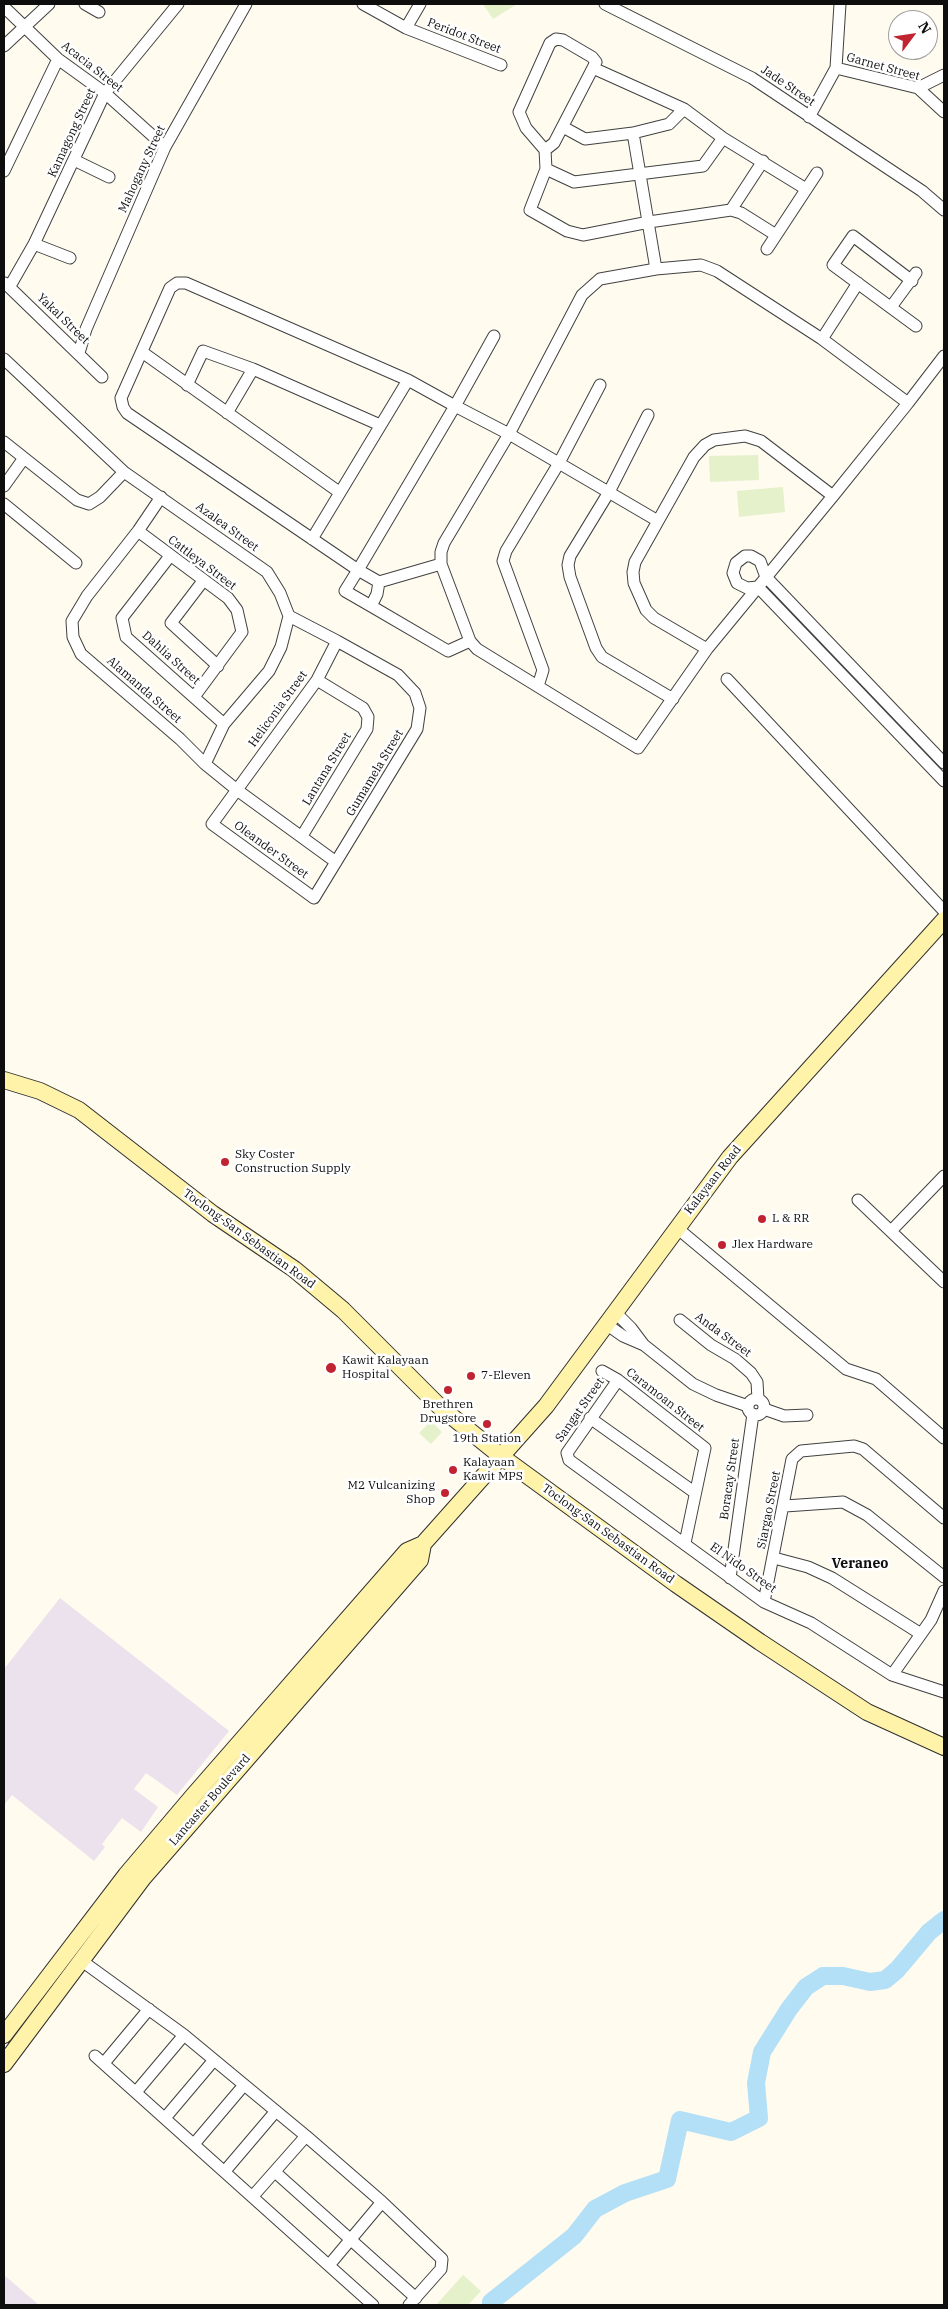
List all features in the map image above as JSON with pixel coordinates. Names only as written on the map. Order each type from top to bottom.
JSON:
[{"type":"main road","name":"Kalayaan Road","points":[[502,1457],[546,1406],[730,1157],[944,920]]},
{"type":"main road","name":"Toclong-San Sebastian Road","points":[[4,1080],[40,1091],[79,1110],[213,1214],[294,1269],[343,1310],[440,1407],[502,1457],[676,1584],[867,1712],[944,1747]]},
{"type":"main road","name":"Lancaster Boulevard","points":[[4,2036],[126,1875],[193,1796],[407,1551],[423,1544],[502,1457]]},
{"type":"main road","name":"Lancaster Boulevard","points":[[4,2064],[143,1878],[420,1560],[423,1544]]},
{"type":"street","points":[[4,46],[49,4]]},
{"type":"street","points":[[85,4],[99,12]]},
{"type":"street","name":"Kamagong Street","points":[[7,284],[34,244],[105,93],[178,4]]},
{"type":"street","name":"Mahogany Street","points":[[79,353],[86,329],[164,147],[246,4]]},
{"type":"street","name":"Peridot Street","points":[[363,4],[406,28],[501,65]]},
{"type":"street","points":[[406,28],[420,4]]},
{"type":"street","name":"Jade Street","points":[[605,4],[752,78],[922,192],[944,210]]},
{"type":"street","points":[[810,117],[836,68],[840,4]]},
{"type":"street","name":"Acacia Street","points":[[4,7],[58,59],[105,93],[164,147]]},
{"type":"street","points":[[545,150],[554,143],[596,62],[592,57],[563,40],[556,40],[550,43],[519,112],[526,128],[545,150],[546,169],[530,210],[567,231],[583,235],[649,222],[731,210],[741,212],[776,235]]},
{"type":"street","points":[[4,171],[58,59]]},
{"type":"street","points":[[594,68],[684,109],[723,138],[806,189]]},
{"type":"street","name":"Garnet Street","points":[[836,68],[918,88],[944,112]]},
{"type":"street","points":[[918,88],[944,75]]},
{"type":"street","points":[[563,127],[586,139],[633,134],[669,124],[684,109]]},
{"type":"street","points":[[633,134],[656,269]]},
{"type":"street","points":[[546,169],[574,182],[703,166],[723,138]]},
{"type":"street","points":[[4,144],[14,152]]},
{"type":"street","points":[[74,160],[109,177]]},
{"type":"street","points":[[731,210],[763,161]]},
{"type":"street","points":[[767,249],[817,173]]},
{"type":"street","points":[[891,307],[914,277],[853,236],[833,265],[916,326]]},
{"type":"street","points":[[34,244],[70,258]]},
{"type":"street","points":[[908,403],[822,339],[717,271],[701,265],[656,269],[600,279],[582,295],[509,434],[444,543],[441,552],[441,564],[470,641],[477,649],[638,748],[707,649],[833,496],[908,403],[944,356]]},
{"type":"street","points":[[441,564],[379,582],[358,570],[127,413],[122,407],[121,398],[170,288],[177,282],[186,283],[408,380],[509,434],[658,521]]},
{"type":"street","points":[[822,339],[858,283]]},
{"type":"street","name":"Yakal Street","points":[[7,284],[102,377]]},
{"type":"street","points":[[470,641],[448,651],[345,591],[455,406],[494,336]]},
{"type":"street","points":[[187,385],[203,351],[253,369],[380,425]]},
{"type":"street","points":[[142,352],[339,492]]},
{"type":"street","name":"Azalea Street","points":[[4,359],[124,472],[266,572],[280,592],[289,616]]},
{"type":"street","points":[[227,413],[253,369]]},
{"type":"street","points":[[312,539],[408,380]]},
{"type":"street","points":[[538,686],[543,670],[504,561],[506,551],[558,463],[600,385]]},
{"type":"street","points":[[648,416],[609,492],[570,556],[568,565],[570,577],[596,648],[602,657],[673,699]]},
{"type":"street","points":[[707,649],[654,618],[646,610],[634,583],[633,572],[635,562],[694,457],[705,445],[714,440],[745,436],[761,441],[833,496]]},
{"type":"street","points":[[4,442],[78,500],[89,504],[100,497],[124,472]]},
{"type":"street","points":[[4,486],[24,458]]},
{"type":"street","name":"Alamanda Street","points":[[161,497],[138,531],[87,596],[72,621],[73,636],[81,654],[180,739],[205,764],[237,790],[336,862]]},
{"type":"street","points":[[4,504],[76,564]]},
{"type":"street","name":"Cattleya Street","points":[[138,531],[228,598],[238,610],[242,632],[194,697]]},
{"type":"street","name":"Dahlia Street","points":[[170,556],[122,618],[126,636],[224,724]]},
{"type":"street","points":[[758,587],[747,588],[737,583],[733,573],[736,562],[745,556],[756,558],[764,565],[766,577],[944,763]]},
{"type":"street","points":[[203,581],[171,623],[218,666]]},
{"type":"street","points":[[371,606],[377,594],[379,582]]},
{"type":"street","points":[[758,587],[944,780]]},
{"type":"street","points":[[205,764],[224,724],[269,671],[281,647],[289,616]]},
{"type":"street","name":"Gumamela Street","points":[[289,616],[398,675],[416,693],[420,708],[417,729],[336,862]]},
{"type":"street","name":"Heliconia Street","points":[[237,790],[317,680],[337,641]]},
{"type":"street","points":[[727,679],[944,911]]},
{"type":"street","name":"Lantana Street","points":[[302,836],[367,729],[368,717],[363,708],[317,680]]},
{"type":"street","name":"Oleander Street","points":[[237,790],[212,824],[314,898],[336,862]]},
{"type":"street","points":[[891,1231],[944,1176]]},
{"type":"street","points":[[858,1200],[944,1282]]},
{"type":"street","points":[[677,1228],[846,1368],[876,1380],[944,1438]]},
{"type":"street","points":[[610,1318],[631,1328],[644,1345],[693,1384],[716,1395],[784,1416],[807,1414]]},
{"type":"street","name":"Anda Street","points":[[680,1320],[711,1345],[736,1359],[751,1373],[757,1382],[756,1407]]},
{"type":"street","name":"Caramoan Street","points":[[602,1371],[618,1380],[705,1448],[694,1492],[685,1543]]},
{"type":"street","name":"Sangat Street","points":[[567,1456],[567,1453],[590,1418],[618,1380]]},
{"type":"street","name":"Boracay Street","points":[[730,1578],[756,1407]]},
{"type":"street","points":[[590,1418],[694,1492]]},
{"type":"street","name":"Siargao Street","points":[[764,1602],[792,1459],[801,1451],[854,1446],[863,1449],[944,1518]]},
{"type":"street","name":"El Nido Street","points":[[567,1456],[764,1602],[811,1623],[892,1675],[944,1692]]},
{"type":"street","points":[[784,1506],[843,1502],[867,1515],[944,1577]]},
{"type":"street","points":[[774,1558],[808,1567],[832,1578],[921,1634]]},
{"type":"street","points":[[892,1675],[931,1620],[944,1591]]},
{"type":"street","points":[[82,1961],[184,2035],[306,2136],[382,2202],[442,2259],[441,2269],[413,2301],[350,2239],[275,2172]]},
{"type":"street","points":[[148,2009],[99,2059],[330,2264],[373,2305]]},
{"type":"street","points":[[136,2092],[184,2035]]},
{"type":"street","points":[[165,2118],[214,2060]]},
{"type":"street","points":[[194,2144],[244,2085]]},
{"type":"street","points":[[225,2171],[276,2111]]},
{"type":"street","points":[[253,2196],[306,2136]]},
{"type":"street","points":[[330,2264],[382,2202]]},
{"type":"shaded area","points":[[60,1598],[229,1731],[177,1795],[146,1773],[134,1789],[158,1807],[141,1832],[122,1818],[102,1844],[105,1847],[94,1861],[12,1795],[4,1805],[4,1669]]},
{"type":"shaded area","points":[[4,2275],[39,2305],[4,2305]]},
{"type":"green space","points":[[483,4],[517,4],[493,19]]},
{"type":"green space","points":[[758,455],[759,480],[710,482],[709,456]]},
{"type":"green space","points":[[783,487],[785,512],[739,517],[737,491]]},
{"type":"green space","points":[[431,1421],[442,1432],[431,1444],[419,1433]]},
{"type":"green space","points":[[463,2275],[481,2291],[468,2305],[436,2305]]},
{"type":"waterway","points":[[491,2305],[491,2302],[574,2236],[595,2209],[625,2193],[667,2179],[680,2120],[731,2132],[759,2118],[756,2083],[762,2052],[789,2009],[806,1987],[823,1976],[843,1976],[870,1982],[885,1980],[897,1970],[929,1932],[944,1920]]},
{"type":"place","name":"Sky Coster Construction Supply","points":[[225,1162]]},
{"type":"place","name":"L & RR","points":[[762,1219]]},
{"type":"place","name":"Jlex Hardware","points":[[722,1245]]},
{"type":"place","name":"Kawit Kalayaan Hospital","points":[[331,1368]]},
{"type":"place","name":"7-Eleven","points":[[471,1376]]},
{"type":"place","name":"Brethren Drugstore","points":[[448,1390]]},
{"type":"place","name":"19th Station","points":[[487,1424]]},
{"type":"place","name":"Kalayaan Kawit MPS","points":[[453,1470]]},
{"type":"place","name":"M2 Vulcanizing Shop","points":[[445,1493]]},
{"type":"district","name":"Veraneo","points":[[860,1564]]}]
